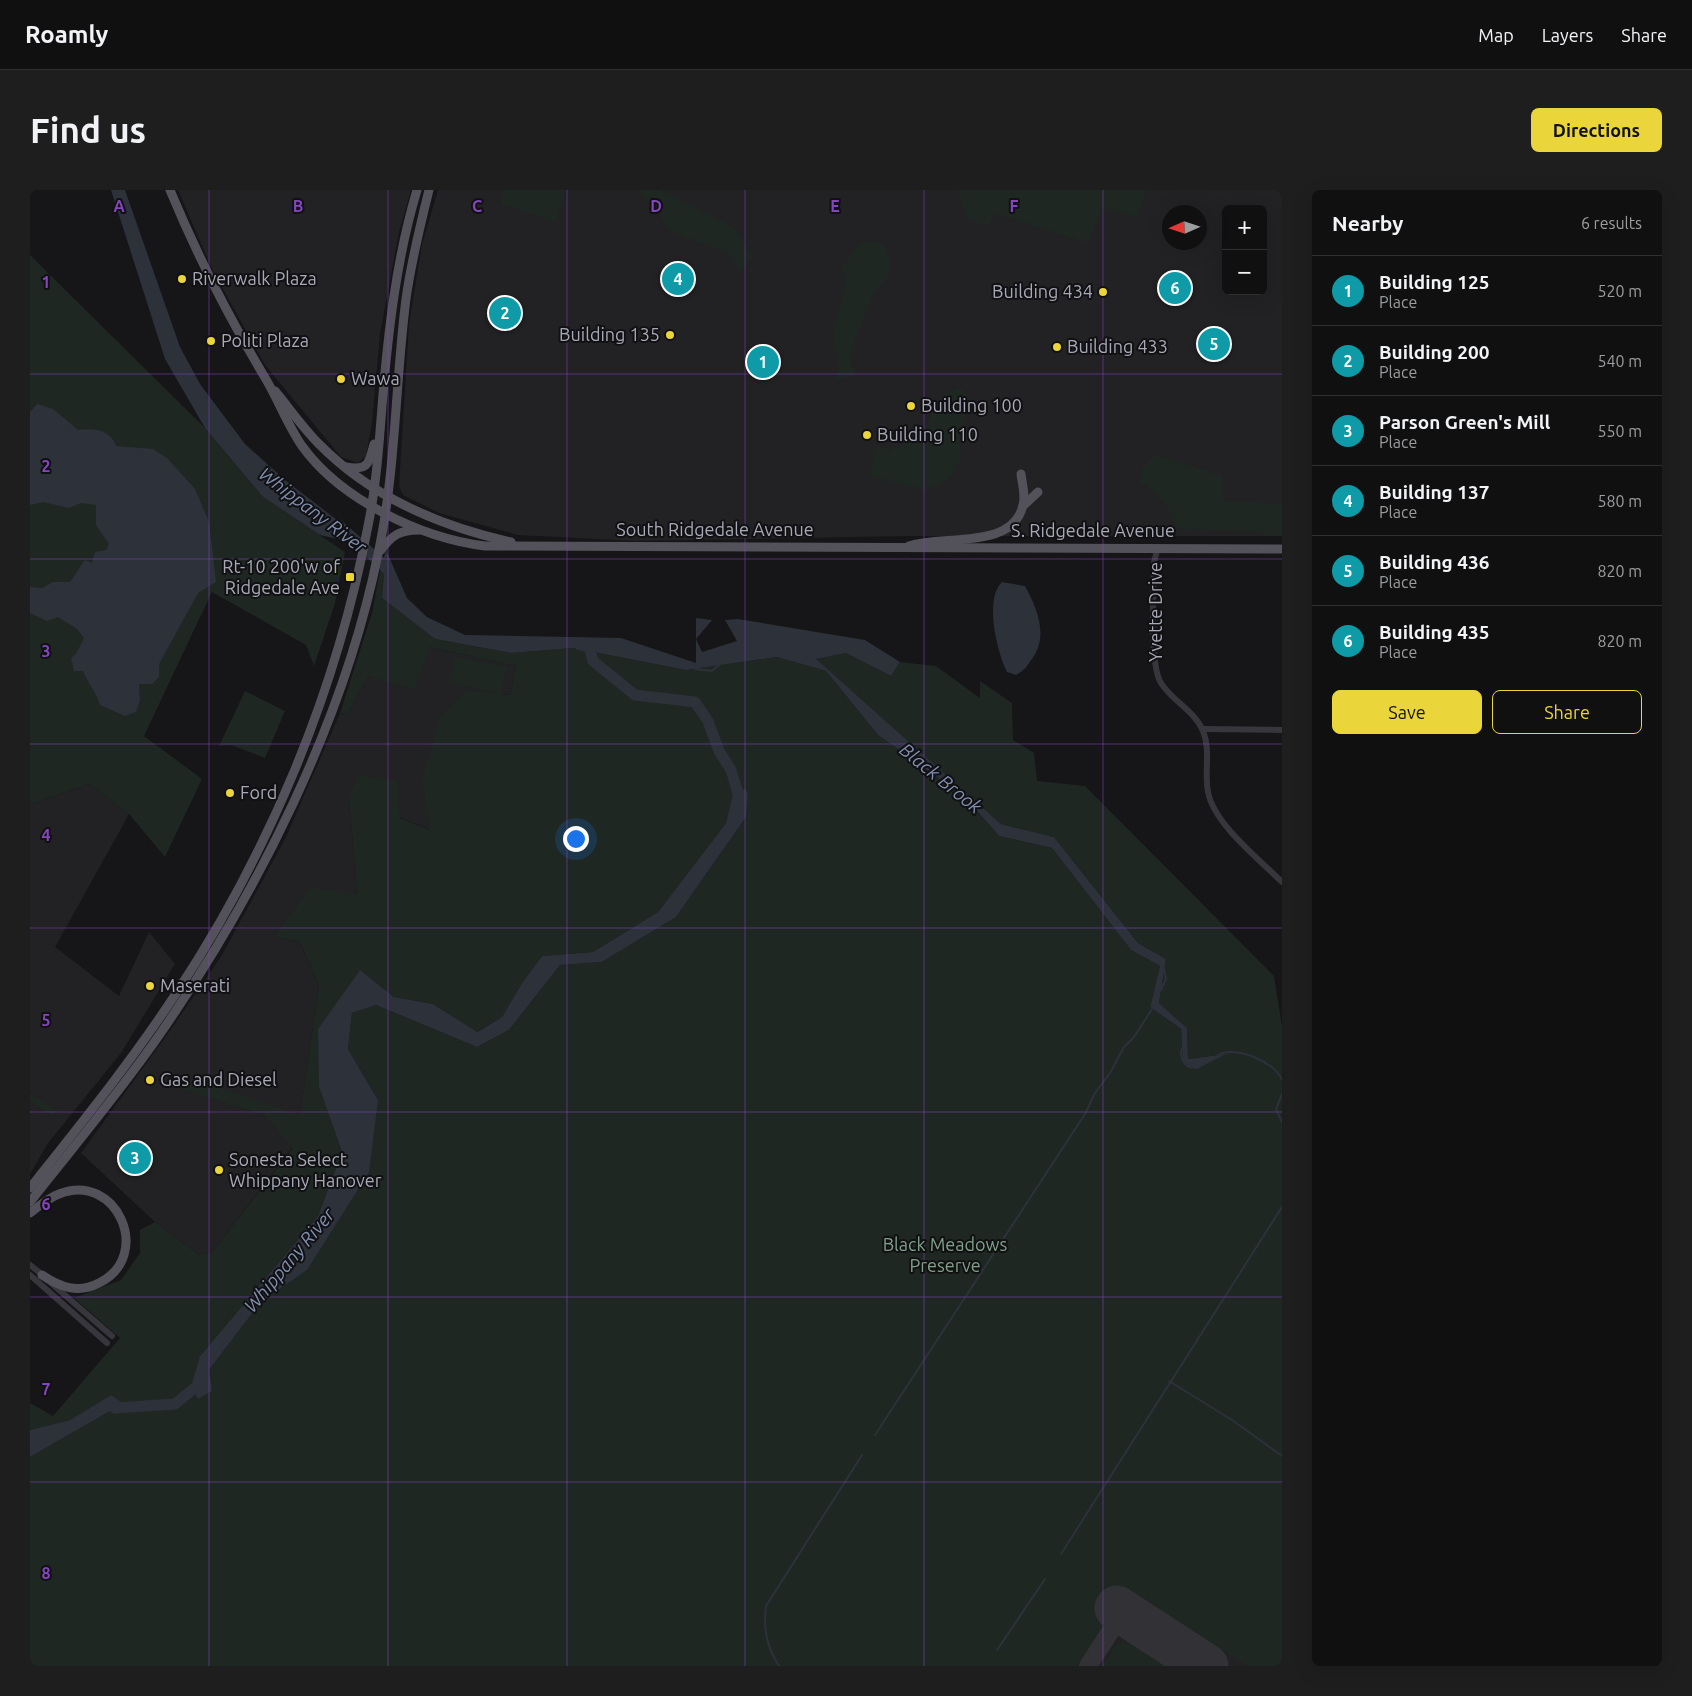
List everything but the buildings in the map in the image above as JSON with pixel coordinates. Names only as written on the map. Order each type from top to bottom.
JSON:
[{"type":"main road","points":[[170,190],[203,266],[241,339],[266,379]]},
{"type":"main road","points":[[30,1188],[146,1038],[177,992],[229,906],[269,828],[297,766],[336,660],[357,584],[372,506],[395,286],[417,190]]},
{"type":"main road","points":[[30,1202],[126,1081],[160,1034],[209,958],[244,898],[302,784],[338,691],[370,592],[379,552],[387,496],[406,300],[417,237],[429,190]]},
{"type":"main road","name":"South Ridgedale Avenue","points":[[266,379],[315,439],[343,466],[374,489],[461,530],[526,545]]},
{"type":"main road","name":"South Ridgedale Avenue","points":[[266,379],[289,426],[303,448],[342,486],[372,506],[423,530],[470,544],[904,548]]},
{"type":"main road","points":[[343,466],[358,469],[364,467],[370,460],[375,439],[380,430]]},
{"type":"main road","points":[[904,548],[923,541],[972,540],[987,537],[1007,527],[1020,514],[1023,506],[1022,474]]},
{"type":"main road","points":[[1023,506],[1038,492]]},
{"type":"main road","points":[[379,552],[389,539],[397,533],[408,530],[423,530]]},
{"type":"main road","name":"S. Ridgedale Avenue","points":[[904,548],[1158,547],[1282,549]]},
{"type":"main road","points":[[30,1213],[58,1194],[83,1190],[100,1195],[111,1204],[124,1227],[124,1254],[116,1269],[102,1282],[86,1288],[68,1288],[56,1284],[42,1275]]},
{"type":"street","name":"Yvette Drive","points":[[1158,547],[1154,562],[1156,673],[1166,690],[1196,719],[1203,730]]},
{"type":"street","points":[[1282,730],[1203,730],[1207,744],[1207,788],[1216,813],[1282,882]]},
{"type":"street","points":[[30,1264],[112,1336]]},
{"type":"street","points":[[30,1275],[107,1342]]},
{"type":"shaded area","points":[[178,190],[411,190],[399,232],[380,334],[372,423],[366,456],[358,463],[341,457],[265,365],[213,271]]},
{"type":"shaded area","points":[[438,190],[1282,190],[1282,536],[912,536],[634,541],[518,535],[439,513],[403,495],[399,486],[409,324],[422,244]]},
{"type":"shaded area","points":[[430,647],[516,666],[510,695],[468,690],[422,780],[431,830],[349,797],[357,894],[274,937],[300,942],[319,986],[300,1116],[193,1078],[175,1087],[263,1115],[293,1147],[212,1252],[199,1255],[155,1222],[81,1153],[222,955],[286,837],[340,713],[347,715],[369,676]]},
{"type":"shaded area","points":[[89,784],[129,814],[55,947],[119,996],[149,932],[175,964],[121,1053],[48,1143],[30,1174],[30,1102],[53,1117],[57,1112],[30,1092],[30,804]]},
{"type":"shaded area","points":[[1075,1559],[1282,1666],[1001,1666]]},
{"type":"green space","points":[[504,190],[566,190],[556,222],[500,204]]},
{"type":"green space","points":[[637,190],[660,190],[713,216],[736,230],[753,258],[739,273],[729,253],[670,231],[658,212]]},
{"type":"green space","points":[[957,190],[1147,190],[1137,217],[1102,208],[1088,243],[997,214],[988,226],[968,220]]},
{"type":"green space","points":[[864,241],[884,243],[892,264],[888,277],[875,290],[853,347],[851,362],[856,375],[836,381],[839,358],[833,340],[833,331],[846,283],[842,268],[854,249]]},
{"type":"green space","points":[[30,255],[205,428],[263,497],[345,552],[335,603],[314,666],[306,645],[212,592],[144,736],[202,779],[165,857],[129,814],[89,784],[30,804]]},
{"type":"green space","points":[[961,388],[969,398],[960,443],[961,459],[953,474],[942,484],[925,490],[869,476],[877,445],[889,450],[909,442],[928,422],[942,395]]},
{"type":"green space","points":[[1156,455],[1223,476],[1224,501],[1282,504],[1282,536],[1265,536],[1261,531],[1178,529],[1163,501],[1153,490],[1139,482],[1142,469]]},
{"type":"green space","name":"Black Meadows Preserve","points":[[380,571],[384,573],[382,598],[435,639],[511,653],[573,648],[686,670],[777,657],[826,671],[878,735],[964,796],[999,836],[1052,848],[1131,950],[1160,966],[1150,1007],[1181,1029],[1183,1063],[1224,1054],[1188,1059],[1187,1028],[1159,1003],[1166,959],[1138,943],[1054,837],[1001,824],[815,659],[846,653],[891,676],[900,662],[936,666],[980,698],[980,681],[1012,703],[1013,740],[1034,753],[1037,781],[1085,786],[1274,976],[1282,1026],[1282,1666],[1247,1666],[1128,1588],[1077,1666],[30,1666],[30,1457],[112,1410],[133,1409],[111,1395],[70,1420],[30,1430],[30,1403],[53,1416],[120,1338],[74,1298],[121,1280],[140,1253],[140,1230],[155,1222],[199,1255],[212,1252],[293,1148],[263,1115],[174,1087],[193,1078],[300,1115],[319,986],[300,942],[274,937],[311,887],[357,894],[349,797],[358,775],[397,781],[400,818],[430,830],[422,780],[440,717],[467,690],[495,693],[449,683],[455,657],[507,667],[501,694],[510,695],[516,666],[430,647],[415,690],[369,676],[347,715],[340,713],[372,613]],"holes":[[[733,793],[746,817],[676,917],[602,962],[560,965],[509,1030],[477,1047],[376,1005],[352,1013],[348,1049],[378,1100],[307,1270],[260,1303],[209,1370],[200,1356],[318,1216],[342,1152],[319,1087],[361,971],[394,997],[433,1004],[476,1032],[502,1017],[522,983],[542,956],[593,952],[658,912],[726,823]]]},
{"type":"green space","points":[[245,691],[285,711],[265,758],[231,745],[219,746]]},
{"type":"green space","points":[[30,1092],[57,1111],[53,1117],[30,1102]]},
{"type":"green space","points":[[1129,1642],[1166,1666],[1102,1666],[1116,1645]]},
{"type":"water","points":[[111,190],[125,190],[180,347],[200,384],[245,444],[285,480],[350,530],[347,541],[320,535],[263,497],[205,428],[165,359]]},
{"type":"water","points":[[37,404],[53,409],[78,430],[90,429],[106,433],[116,446],[153,449],[167,458],[195,489],[209,522],[216,582],[198,593],[159,664],[159,677],[152,684],[139,684],[140,700],[136,712],[125,716],[100,705],[83,671],[74,671],[71,658],[76,654],[84,638],[77,629],[58,617],[47,621],[30,613],[30,587],[42,588],[53,582],[70,582],[85,560],[92,563],[95,552],[106,550],[109,544],[96,525],[96,505],[81,503],[69,508],[43,502],[30,505],[30,412]]},
{"type":"water","points":[[386,550],[407,598],[427,617],[465,635],[621,638],[696,663],[696,639],[702,652],[737,641],[725,620],[738,619],[865,640],[900,662],[891,676],[846,653],[816,659],[1001,824],[1054,837],[1138,943],[1166,959],[1159,1003],[1187,1028],[1188,1059],[1226,1054],[1197,1069],[1183,1063],[1181,1029],[1150,1007],[1160,966],[1131,950],[1052,848],[999,836],[964,796],[878,735],[826,671],[777,657],[686,670],[573,648],[511,653],[435,639],[382,598],[384,573],[380,571]]},
{"type":"water","points":[[1002,582],[1025,586],[1034,603],[1039,622],[1040,641],[1037,650],[1025,668],[1016,675],[1007,672],[999,652],[994,626],[994,600]]},
{"type":"water","points":[[696,618],[712,620],[696,639]]},
{"type":"water","points":[[745,789],[748,793],[746,817],[676,917],[602,962],[560,965],[509,1030],[477,1047],[376,1005],[352,1013],[348,1049],[378,1100],[369,1172],[307,1270],[260,1303],[209,1370],[212,1391],[198,1399],[191,1387],[200,1356],[318,1216],[342,1152],[319,1087],[318,1029],[360,970],[394,997],[433,1004],[477,1032],[502,1017],[522,983],[542,956],[593,952],[658,912],[726,823],[733,793]]},
{"type":"water","points":[[111,1395],[134,1410],[112,1410],[30,1457],[30,1430],[70,1420]]},
{"type":"waterway","name":"Whippany River","points":[[338,525],[386,567],[391,576]]},
{"type":"waterway","name":"Whippany River","points":[[580,645],[589,646],[593,661],[635,695],[695,702],[708,721],[719,751],[731,770],[740,800],[736,806]]},
{"type":"waterway","name":"Black Brook","points":[[695,669],[712,671],[720,664]]},
{"type":"waterway","name":"Black Brook","points":[[1161,990],[1166,979],[1164,969]]},
{"type":"waterway","points":[[875,1435],[1085,1114],[1095,1093],[1110,1073],[1124,1047],[1134,1037],[1154,1006]]},
{"type":"waterway","name":"Black Brook","points":[[1182,1048],[1181,1056],[1186,1065],[1197,1067]]},
{"type":"waterway","name":"Black Brook","points":[[1218,1055],[1226,1052],[1235,1052],[1254,1057],[1272,1067],[1282,1080]]},
{"type":"waterway","name":"Black Brook","points":[[1282,1094],[1276,1109],[1282,1122]]},
{"type":"waterway","points":[[1061,1554],[1282,1207]]},
{"type":"waterway","name":"Whippany River","points":[[115,1408],[175,1404],[203,1381]]},
{"type":"waterway","points":[[1169,1381],[1232,1420],[1282,1456]]},
{"type":"waterway","points":[[779,1666],[771,1652],[767,1638],[766,1606],[862,1455]]},
{"type":"waterway","points":[[997,1650],[1045,1579]]},
{"type":"taxiway","points":[[1088,1666],[1123,1612]]},
{"type":"runway","points":[[1117,1608],[1206,1666]]},
{"type":"place","name":"Riverwalk Plaza","points":[[182,279]]},
{"type":"place","name":"Building 137","points":[[678,279]]},
{"type":"place","name":"Building 435","points":[[1175,288]]},
{"type":"place","name":"Building 434","points":[[1103,292]]},
{"type":"place","name":"Building 200","points":[[505,313]]},
{"type":"place","name":"Building 135","points":[[670,335]]},
{"type":"place","name":"Politi Plaza","points":[[211,341]]},
{"type":"place","name":"Building 436","points":[[1214,344]]},
{"type":"place","name":"Building 433","points":[[1057,347]]},
{"type":"place","name":"Building 125","points":[[763,362]]},
{"type":"place","name":"Wawa","points":[[341,379]]},
{"type":"place","name":"Building 100","points":[[911,406]]},
{"type":"place","name":"Building 110","points":[[867,435]]},
{"type":"place","name":"Rt-10 200'w of Ridgedale Ave","points":[[350,577]]},
{"type":"place","name":"Ford","points":[[230,793]]},
{"type":"place","name":"Maserati","points":[[150,986]]},
{"type":"place","name":"Gas and Diesel","points":[[150,1080]]},
{"type":"place","name":"Parson Green's Mill","points":[[135,1158]]},
{"type":"place","name":"Sonesta Select Whippany Hanover","points":[[219,1170]]}]
